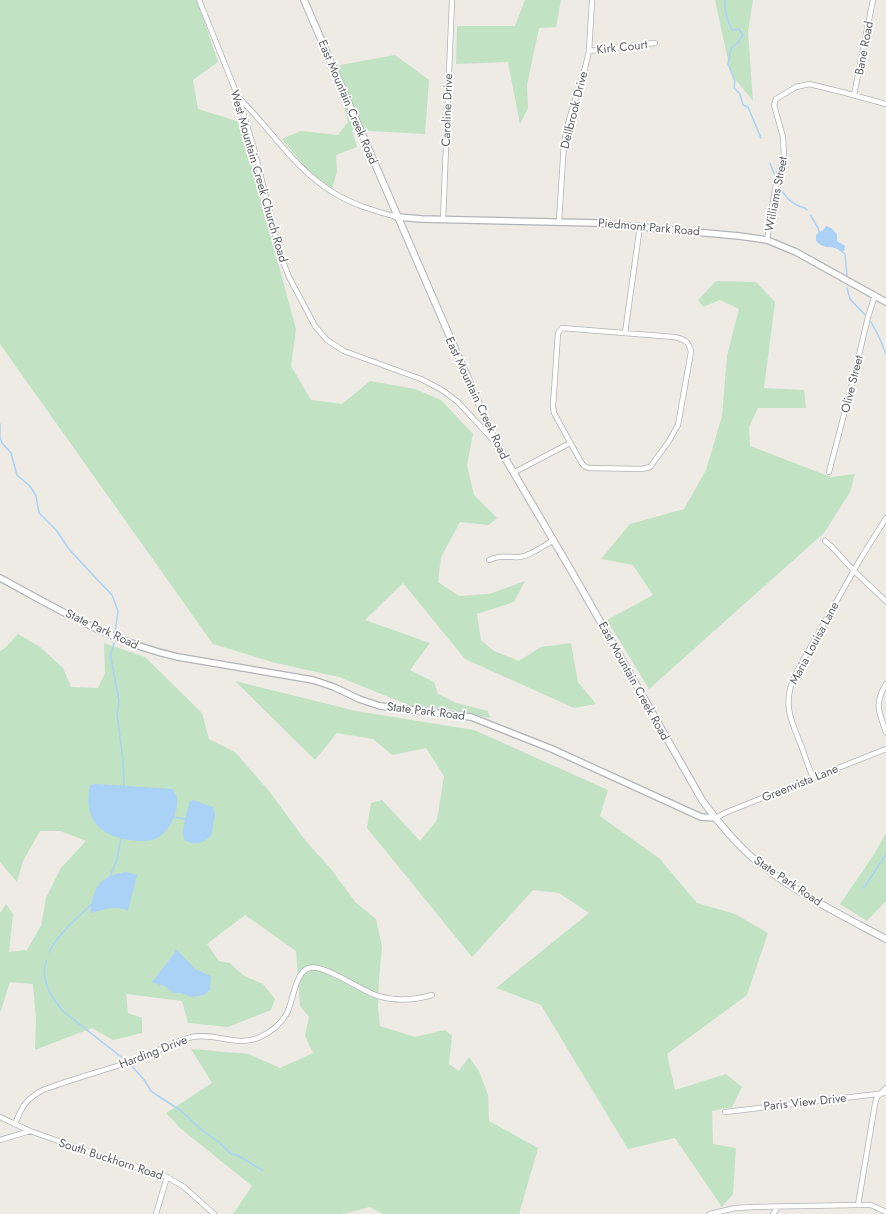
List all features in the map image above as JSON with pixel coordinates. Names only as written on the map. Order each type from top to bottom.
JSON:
[{"type":"main road","name":"East Mountain Creek Road","points":[[304,0],[494,441],[554,540],[702,800],[715,818]]},
{"type":"main road","name":"State Park Road","points":[[715,818],[739,845],[764,867],[834,912],[886,939]]},
{"type":"street","name":"West Mountain Creek Church Road","points":[[199,0],[238,97],[253,145],[280,254],[289,277],[315,326],[327,340],[344,351],[421,379],[442,390],[458,402],[494,441]]},
{"type":"street","name":"Caroline Drive","points":[[443,220],[452,0]]},
{"type":"street","name":"Dellbrook Drive","points":[[559,221],[564,143],[589,51],[592,0]]},
{"type":"street","points":[[868,0],[873,1]]},
{"type":"street","name":"Bane Road","points":[[854,95],[873,1]]},
{"type":"street","name":"Kirk Court","points":[[589,51],[655,43]]},
{"type":"street","name":"Williams Street","points":[[767,240],[775,189],[784,155],[783,137],[774,105],[776,99],[796,87],[808,84],[886,104]]},
{"type":"street","points":[[238,97],[295,161],[318,182],[349,201],[397,216]]},
{"type":"street","name":"Piedmont Park Road","points":[[397,216],[443,220],[559,221],[640,226],[767,240],[796,252],[886,302]]},
{"type":"street","points":[[625,333],[640,226]]},
{"type":"street","name":"Olive Street","points":[[829,472],[868,317],[875,295]]},
{"type":"street","points":[[562,328],[568,328],[625,333],[674,337],[683,339],[689,344],[691,352],[680,417],[675,430],[653,465],[645,469],[587,468],[581,462],[570,444],[554,413],[553,406],[559,331],[562,328]]},
{"type":"street","points":[[513,473],[570,444]]},
{"type":"street","name":"Maria Louisa Lane","points":[[813,777],[790,718],[788,694],[791,683],[854,571],[886,518]]},
{"type":"street","points":[[489,560],[498,556],[519,557],[529,554],[554,540]]},
{"type":"street","points":[[825,541],[886,601]]},
{"type":"street","name":"State Park Road","points":[[0,578],[104,632],[129,643],[159,653],[178,657],[313,680],[380,706],[471,716],[558,752],[701,816],[715,818]]},
{"type":"street","points":[[886,684],[881,693],[878,706],[879,714],[886,732]]},
{"type":"street","name":"Greenvista Lane","points":[[715,818],[813,777],[886,749]]},
{"type":"street","name":"Harding Drive","points":[[15,1124],[21,1110],[29,1099],[43,1090],[139,1058],[191,1037],[208,1036],[242,1042],[254,1040],[264,1035],[273,1029],[283,1018],[290,1006],[300,976],[307,969],[316,968],[322,970],[375,995],[385,998],[405,999],[432,996]]},
{"type":"street","points":[[858,1205],[875,1104],[880,1094],[886,1088]]},
{"type":"street","name":"Paris View Drive","points":[[725,1112],[886,1093]]},
{"type":"street","name":"South Buckhorn Road","points":[[0,1117],[30,1131],[81,1150],[167,1177],[184,1188],[214,1214]]},
{"type":"street","points":[[0,1140],[30,1131]]},
{"type":"street","points":[[156,1214],[167,1177]]},
{"type":"street","points":[[710,1214],[735,1208],[858,1205],[871,1205],[886,1212]]},
{"type":"street","points":[[773,1214],[778,1207]]},
{"type":"green space","points":[[0,0],[197,0],[218,62],[193,80],[198,109],[240,122],[296,329],[291,366],[311,400],[342,404],[370,381],[415,389],[441,400],[473,434],[467,465],[474,495],[497,518],[489,525],[460,522],[441,557],[438,582],[459,596],[489,594],[525,581],[514,602],[477,614],[481,640],[494,651],[519,661],[541,647],[571,643],[578,682],[596,704],[574,708],[465,659],[403,583],[365,620],[430,643],[410,670],[434,682],[438,694],[456,703],[488,711],[490,718],[443,708],[411,706],[339,677],[272,662],[213,644],[0,344]]},
{"type":"green space","points":[[525,0],[561,0],[556,27],[539,28],[527,85],[528,108],[520,124],[508,62],[456,64],[457,26],[515,26]]},
{"type":"green space","points":[[715,0],[753,0],[748,32],[753,101],[731,74]]},
{"type":"green space","points":[[395,55],[429,80],[425,134],[352,130],[357,147],[336,155],[337,171],[332,190],[311,174],[282,139],[301,131],[338,135],[348,122],[335,66]]},
{"type":"green space","points":[[716,281],[756,282],[775,302],[764,388],[804,390],[806,408],[758,408],[749,427],[750,446],[831,477],[855,474],[850,492],[824,533],[649,689],[607,620],[653,595],[633,565],[601,559],[630,524],[684,509],[706,470],[722,416],[727,356],[739,309],[720,300],[703,307],[698,300]]},
{"type":"green space","points":[[18,634],[40,647],[63,668],[71,687],[98,688],[105,673],[104,643],[145,657],[202,713],[209,739],[235,752],[269,791],[305,840],[331,869],[356,903],[376,919],[382,947],[378,1008],[380,1026],[415,1037],[445,1030],[452,1036],[449,1064],[459,1071],[469,1057],[479,1071],[488,1095],[489,1121],[538,1148],[519,1214],[383,1214],[370,1207],[343,1214],[233,1214],[252,1186],[180,1128],[166,1113],[212,1083],[191,1049],[249,1054],[280,1068],[313,1053],[305,1036],[309,1017],[300,1006],[296,951],[245,915],[207,944],[219,961],[230,963],[244,976],[263,984],[275,999],[271,1010],[228,1027],[188,1023],[182,1001],[126,994],[128,1013],[142,1018],[142,1033],[113,1040],[92,1028],[35,1050],[36,1019],[33,984],[10,982],[0,1013],[0,913],[6,904],[13,914],[9,952],[27,950],[41,926],[46,898],[61,868],[86,841],[60,831],[40,831],[23,861],[17,882],[0,862],[0,651],[4,649]]},
{"type":"green space","points":[[235,681],[356,711],[474,730],[608,790],[600,816],[660,859],[697,903],[735,914],[768,933],[747,995],[667,1054],[675,1090],[726,1074],[742,1087],[732,1107],[712,1111],[713,1144],[736,1148],[733,1194],[722,1207],[675,1138],[628,1149],[541,1005],[496,988],[589,913],[559,893],[533,890],[472,957],[367,828],[371,803],[382,800],[420,841],[437,820],[444,776],[426,748],[392,755],[373,739],[337,733],[315,760]]},
{"type":"green space","points":[[886,833],[886,901],[867,921],[840,904],[873,856]]},
{"type":"water","points":[[826,226],[831,228],[837,234],[837,241],[845,246],[844,251],[823,246],[816,241],[816,235]]},
{"type":"water","points":[[96,784],[173,789],[177,797],[175,815],[165,832],[155,839],[143,841],[119,838],[102,830],[91,816],[88,797],[90,785]]},
{"type":"water","points":[[193,800],[213,807],[215,814],[211,836],[205,841],[198,843],[188,842],[184,840],[183,836],[187,810],[190,801]]},
{"type":"water","points":[[126,872],[137,875],[128,911],[114,908],[90,913],[93,897],[103,880]]},
{"type":"water","points":[[176,949],[195,969],[211,976],[210,990],[204,995],[192,997],[180,993],[173,993],[166,987],[152,982],[174,954]]},
{"type":"waterway","points":[[725,0],[726,15],[732,30],[739,29],[743,35],[738,43],[731,48],[728,64],[735,81],[734,88],[740,94],[743,105],[748,107],[761,138]]},
{"type":"waterway","points":[[770,163],[775,176]]},
{"type":"waterway","points":[[779,185],[789,200],[807,210]]},
{"type":"waterway","points":[[811,216],[820,235]]},
{"type":"waterway","points":[[836,247],[845,254],[847,276]]},
{"type":"waterway","points":[[847,288],[850,299],[865,315]]},
{"type":"waterway","points":[[871,322],[886,354]]},
{"type":"waterway","points":[[0,424],[0,437],[2,443],[11,453],[17,475],[30,486],[36,496],[39,513],[56,530],[69,549],[112,595],[118,611],[115,633]]},
{"type":"waterway","points":[[114,643],[111,658],[119,701],[117,714],[123,761],[124,786]]},
{"type":"waterway","points":[[173,817],[186,819]]},
{"type":"waterway","points":[[110,877],[117,859],[121,838]]},
{"type":"waterway","points":[[864,888],[886,854]]},
{"type":"waterway","points":[[49,952],[63,932],[93,903]]},
{"type":"waterway","points":[[46,961],[44,975],[48,989],[59,1007],[125,1060]]},
{"type":"waterway","points":[[131,1065],[145,1081],[151,1091],[180,1110],[203,1131],[219,1142],[231,1154],[237,1155],[262,1170]]}]
